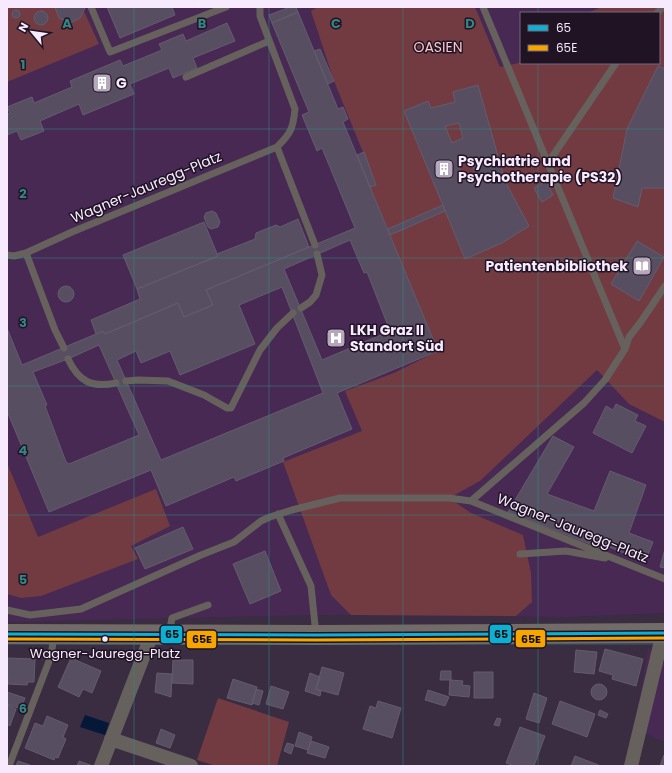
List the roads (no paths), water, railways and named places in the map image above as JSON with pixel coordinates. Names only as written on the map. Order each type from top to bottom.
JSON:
[{"type":"main road","points":[[7,634],[316,635],[664,633]]},
{"type":"street","points":[[631,766],[664,633]]},
{"type":"street","points":[[101,766],[111,739],[160,634]]},
{"type":"street","points":[[111,739],[191,766]]},
{"type":"lane","points":[[91,7],[110,52],[226,7]]},
{"type":"lane","name":"Wagner-Jauregg-Platz","points":[[7,255],[14,256],[26,253],[72,232],[277,147],[289,134],[294,121],[295,109],[260,16],[260,7]]},
{"type":"lane","points":[[483,7],[625,349]]},
{"type":"lane","points":[[186,77],[269,41]]},
{"type":"lane","points":[[548,163],[615,64]]},
{"type":"lane","points":[[277,147],[315,245]]},
{"type":"lane","points":[[26,253],[55,330],[64,348]]},
{"type":"lane","points":[[300,308],[310,302],[316,295],[322,275],[317,254]]},
{"type":"lane","name":"Wagner-Jauregg-Platz","points":[[471,501],[584,403],[605,380],[625,349],[629,337],[665,286]]},
{"type":"lane","points":[[126,381],[168,381],[204,395],[227,408],[231,408],[260,350],[277,328],[293,313]]},
{"type":"lane","points":[[68,360],[77,375],[87,382],[99,386],[116,383]]},
{"type":"lane","name":"Wagner-Jauregg-Platz","points":[[7,610],[30,615],[81,610],[201,555],[234,542],[261,521],[278,514],[340,498],[449,498],[471,501],[665,578]]},
{"type":"lane","points":[[278,514],[311,586],[316,635]]},
{"type":"lane","points":[[520,554],[566,551],[621,561]]},
{"type":"lane","points":[[160,634],[172,618],[208,606]]},
{"type":"lane","points":[[8,766],[51,656],[54,635]]},
{"type":"water","points":[[85,715],[109,723],[105,735],[80,727]]},
{"type":"place","name":"G","points":[[102,83]]},
{"type":"place","name":"Psychiatrie und Psychotherapie (PS32)","points":[[444,169]]},
{"type":"place","name":"Patientenbibliothek","points":[[642,266]]},
{"type":"place","name":"LKH Graz II Standort Süd","points":[[336,338]]},
{"type":"place","name":"Wagner-Jauregg-Platz","points":[[105,639]]},
{"type":"park label","name":"OASIEN","points":[[438,47]]}]
